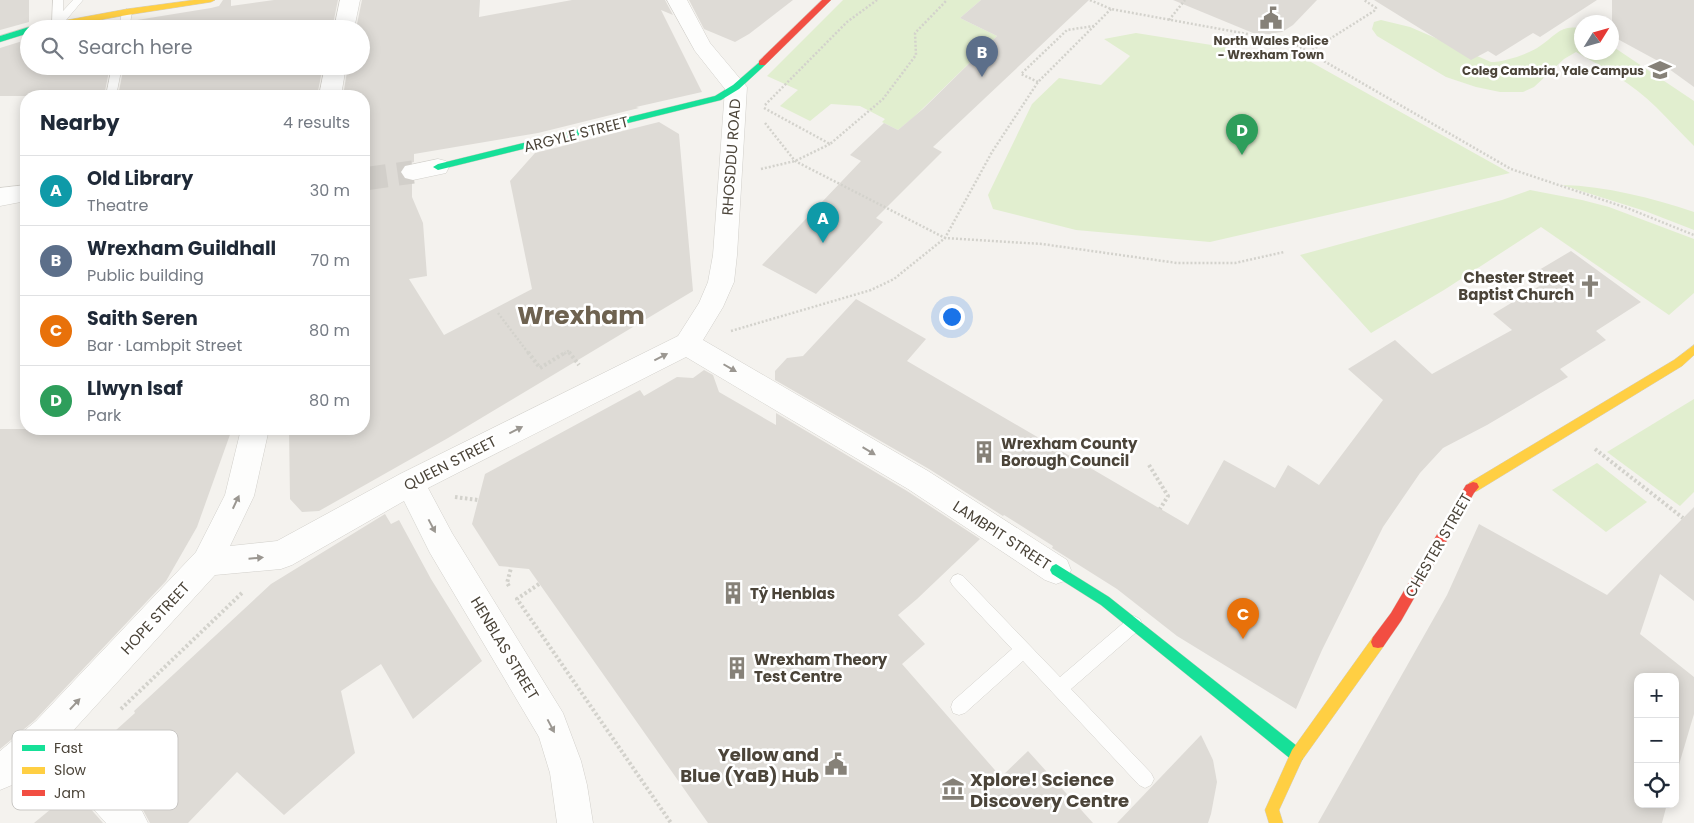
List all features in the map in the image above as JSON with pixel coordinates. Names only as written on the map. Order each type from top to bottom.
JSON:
[{"type":"street","points":[[80,20],[211,0]]},
{"type":"street","points":[[346,20],[350,0]]},
{"type":"street","points":[[677,0],[688,24],[709,58],[736,87]]},
{"type":"street","name":"RHOSDDU ROAD","points":[[687,344],[710,307],[721,282],[725,255],[736,87],[827,0]]},
{"type":"street","points":[[0,38],[20,32]]},
{"type":"street","points":[[331,90],[334,75]]},
{"type":"street","name":"ARGYLE STREET","points":[[413,172],[695,106],[718,98],[736,87]]},
{"type":"street","points":[[0,197],[20,194]]},
{"type":"street","name":"QUEEN STREET","points":[[207,562],[281,555],[410,483],[687,344]]},
{"type":"street","name":"LAMBPIT STREET","points":[[687,344],[918,480],[1105,601],[1297,755]]},
{"type":"street","name":"CHESTER STREET","points":[[1270,819],[1297,755],[1396,617],[1470,489],[1678,363],[1694,349]]},
{"type":"street","name":"HOPE STREET","points":[[51,730],[207,562],[239,496],[254,435]]},
{"type":"street","name":"HENBLAS STREET","points":[[410,483],[441,543],[551,725],[563,751],[571,786],[575,823]]},
{"type":"street","name":"HOPE STREET","points":[[0,773],[12,763]]},
{"type":"street","points":[[118,810],[130,823]]},
{"type":"lane","points":[[57,20],[58,0]]},
{"type":"lane","points":[[60,20],[78,0]]},
{"type":"lane","points":[[126,20],[127,12]]},
{"type":"lane","points":[[112,90],[115,75]]},
{"type":"lane","points":[[958,581],[1145,779]]},
{"type":"lane","points":[[1059,689],[1134,624]]},
{"type":"lane","points":[[960,708],[1023,650]]},
{"type":"path","points":[[763,108],[788,86],[833,36],[867,6],[877,0]]},
{"type":"path","points":[[730,178],[795,160],[830,144],[883,99],[916,54],[915,33],[947,0]]},
{"type":"path","points":[[1090,0],[1111,9],[1284,39],[1511,169],[1626,208],[1694,235]]},
{"type":"path","points":[[1169,20],[1185,0]]},
{"type":"path","points":[[1309,52],[1374,11],[1376,8],[1364,0]]},
{"type":"path","points":[[687,344],[871,290],[894,279],[945,238],[992,152],[1038,82],[1111,9]]},
{"type":"path","points":[[1038,82],[1021,74],[1067,30],[1094,26]]},
{"type":"path","points":[[736,87],[763,108],[830,144]]},
{"type":"path","points":[[736,87],[795,160],[945,238],[1042,244],[1177,263],[1235,263],[1284,252]]},
{"type":"path","points":[[498,313],[540,368],[568,351],[576,361]]},
{"type":"path","points":[[1569,429],[1683,518]]},
{"type":"path","points":[[1149,464],[1168,496],[1160,509]]},
{"type":"path","points":[[119,712],[281,555]]},
{"type":"path","points":[[507,583],[511,568]]},
{"type":"path","points":[[539,584],[518,599],[671,823]]},
{"type":"green space","points":[[843,0],[981,0],[960,18],[997,36],[914,117],[898,130],[882,122],[885,119],[860,106],[831,104],[810,121],[780,106],[798,90],[767,76]]},
{"type":"green space","points":[[1381,20],[1410,27],[1491,62],[1523,55],[1540,46],[1563,29],[1574,28],[1574,53],[1564,59],[1534,87],[1523,92],[1500,92],[1476,87],[1446,77],[1377,36],[1372,29],[1374,22]]},
{"type":"green space","points":[[1136,33],[1243,50],[1293,52],[1510,173],[1210,242],[1076,230],[993,209],[988,195],[1032,104],[1059,78],[1101,85],[1130,56],[1104,39]]},
{"type":"green space","points":[[1619,51],[1694,101],[1694,146],[1656,107],[1618,77],[1589,60],[1619,60]]},
{"type":"green space","points":[[1562,185],[1629,194],[1694,212],[1694,230],[1645,211]]},
{"type":"green space","points":[[1530,190],[1609,207],[1694,239],[1694,293],[1669,315],[1541,227],[1444,290],[1371,333],[1300,255],[1502,200]]},
{"type":"green space","points":[[1694,399],[1694,492],[1680,506],[1607,452]]},
{"type":"green space","points":[[1597,463],[1647,502],[1606,532],[1552,490]]},
{"type":"building","points":[[0,0],[29,0],[29,20],[20,20],[20,24],[0,30]]},
{"type":"building","points":[[223,0],[231,0],[231,6],[274,0],[338,0],[334,20],[137,20],[219,6]]},
{"type":"building","points":[[362,0],[480,0],[479,17],[572,0],[665,0],[673,15],[661,10],[702,92],[538,133],[414,154],[414,162],[403,165],[399,173],[405,180],[412,182],[412,197],[423,223],[427,276],[409,279],[444,335],[532,289],[510,181],[535,153],[659,122],[679,134],[693,291],[448,438],[319,511],[302,512],[290,499],[289,435],[370,435],[370,90],[344,90],[346,75],[370,75],[370,20],[358,20]]},
{"type":"building","points":[[689,0],[793,0],[749,34],[735,42],[704,29]]},
{"type":"building","points":[[981,0],[1089,0],[933,147],[942,152],[876,218],[883,222],[816,294],[762,265],[861,161],[850,155],[884,123],[898,130],[923,109],[997,36],[960,18]]},
{"type":"building","points":[[1173,0],[1317,0],[1293,25],[1282,32],[1269,34],[1253,33]]},
{"type":"building","points":[[1374,0],[1597,0],[1540,37],[1533,33],[1496,56],[1488,51],[1471,60]]},
{"type":"building","points":[[1612,0],[1694,0],[1694,87],[1658,61],[1619,40],[1619,15],[1612,15]]},
{"type":"building","points":[[20,42],[20,75],[108,75],[105,90],[20,90],[20,96],[0,96],[0,48]]},
{"type":"building","points":[[122,75],[321,75],[318,90],[119,90]]},
{"type":"building","points":[[1571,251],[1641,302],[1596,331],[1606,340],[1560,369],[1568,377],[1487,425],[1443,448],[1420,473],[1383,527],[1322,650],[1296,709],[1177,636],[1117,589],[1004,515],[929,469],[775,380],[775,371],[787,358],[803,356],[856,299],[926,339],[907,361],[1188,525],[1224,460],[1275,488],[1288,465],[1319,485],[1383,400],[1348,369],[1395,340],[1432,374],[1512,330],[1493,314],[1551,279],[1539,270]]},
{"type":"building","name":"Tŷ Henblas","points":[[704,370],[713,375],[719,392],[776,425],[776,413],[907,491],[980,539],[898,615],[925,644],[902,664],[1001,777],[1028,751],[1093,823],[708,823],[529,569],[499,566],[472,524],[485,474],[640,390],[644,396],[677,377],[693,378]]},
{"type":"building","points":[[0,429],[20,429],[20,435],[230,435],[197,527],[166,581],[35,720],[23,730],[12,730],[12,739],[0,749]]},
{"type":"building","points":[[1694,507],[1694,601],[1660,574],[1640,634],[1694,677],[1694,714],[1679,765],[1679,673],[1634,673],[1634,808],[1666,808],[1662,823],[1318,823],[1447,595],[1479,524],[1607,595]]},
{"type":"building","points":[[385,514],[391,524],[399,520],[431,579],[482,661],[413,719],[381,664],[341,691],[355,753],[284,815],[237,772],[188,823],[150,823],[143,810],[178,810],[178,730],[116,730],[135,713],[134,711],[271,584]]},
{"type":"building","points":[[1201,735],[1213,760],[1217,782],[1208,823],[1117,823]]},
{"type":"building","points":[[50,810],[92,810],[103,823],[34,823]]},
{"type":"tunnel","points":[[370,178],[413,172]]},
{"type":"traffic: fast","points":[[0,39],[20,33]]},
{"type":"traffic: fast","points":[[438,167],[718,98],[736,87],[762,63]]},
{"type":"traffic: fast","points":[[1056,570],[1105,601],[1297,755]]},
{"type":"traffic: slow","points":[[84,20],[211,0]]},
{"type":"traffic: slow","points":[[1473,487],[1678,363],[1694,349]]},
{"type":"traffic: slow","points":[[1276,823],[1272,810],[1297,755],[1378,642]]},
{"type":"traffic: jam","points":[[762,63],[827,0]]},
{"type":"traffic: jam","points":[[1378,642],[1396,617],[1470,489],[1473,487]]},
{"type":"place","name":"North Wales Police - Wrexham Town","points":[[1271,18]]},
{"type":"place","name":"Coleg Cambria, Yale Campus","points":[[1660,70]]},
{"type":"place","name":"Wrexham Guildhall","points":[[982,77]]},
{"type":"place","name":"Llwyn Isaf","points":[[1242,155]]},
{"type":"place","name":"Old Library","points":[[823,243]]},
{"type":"place","name":"Chester Street Baptist Church","points":[[1590,286]]},
{"type":"place","name":"Wrexham County Borough Council","points":[[984,452]]},
{"type":"place","name":"Tŷ Henblas","points":[[733,593]]},
{"type":"place","name":"Saith Seren","points":[[1243,639]]},
{"type":"place","name":"Wrexham Theory Test Centre","points":[[737,668]]},
{"type":"place","name":"Yellow and Blue (YaB) Hub","points":[[836,764]]},
{"type":"place","name":"Xplore! Science Discovery Centre","points":[[953,789]]},
{"type":"district","name":"Wrexham","points":[[581,315]]}]
